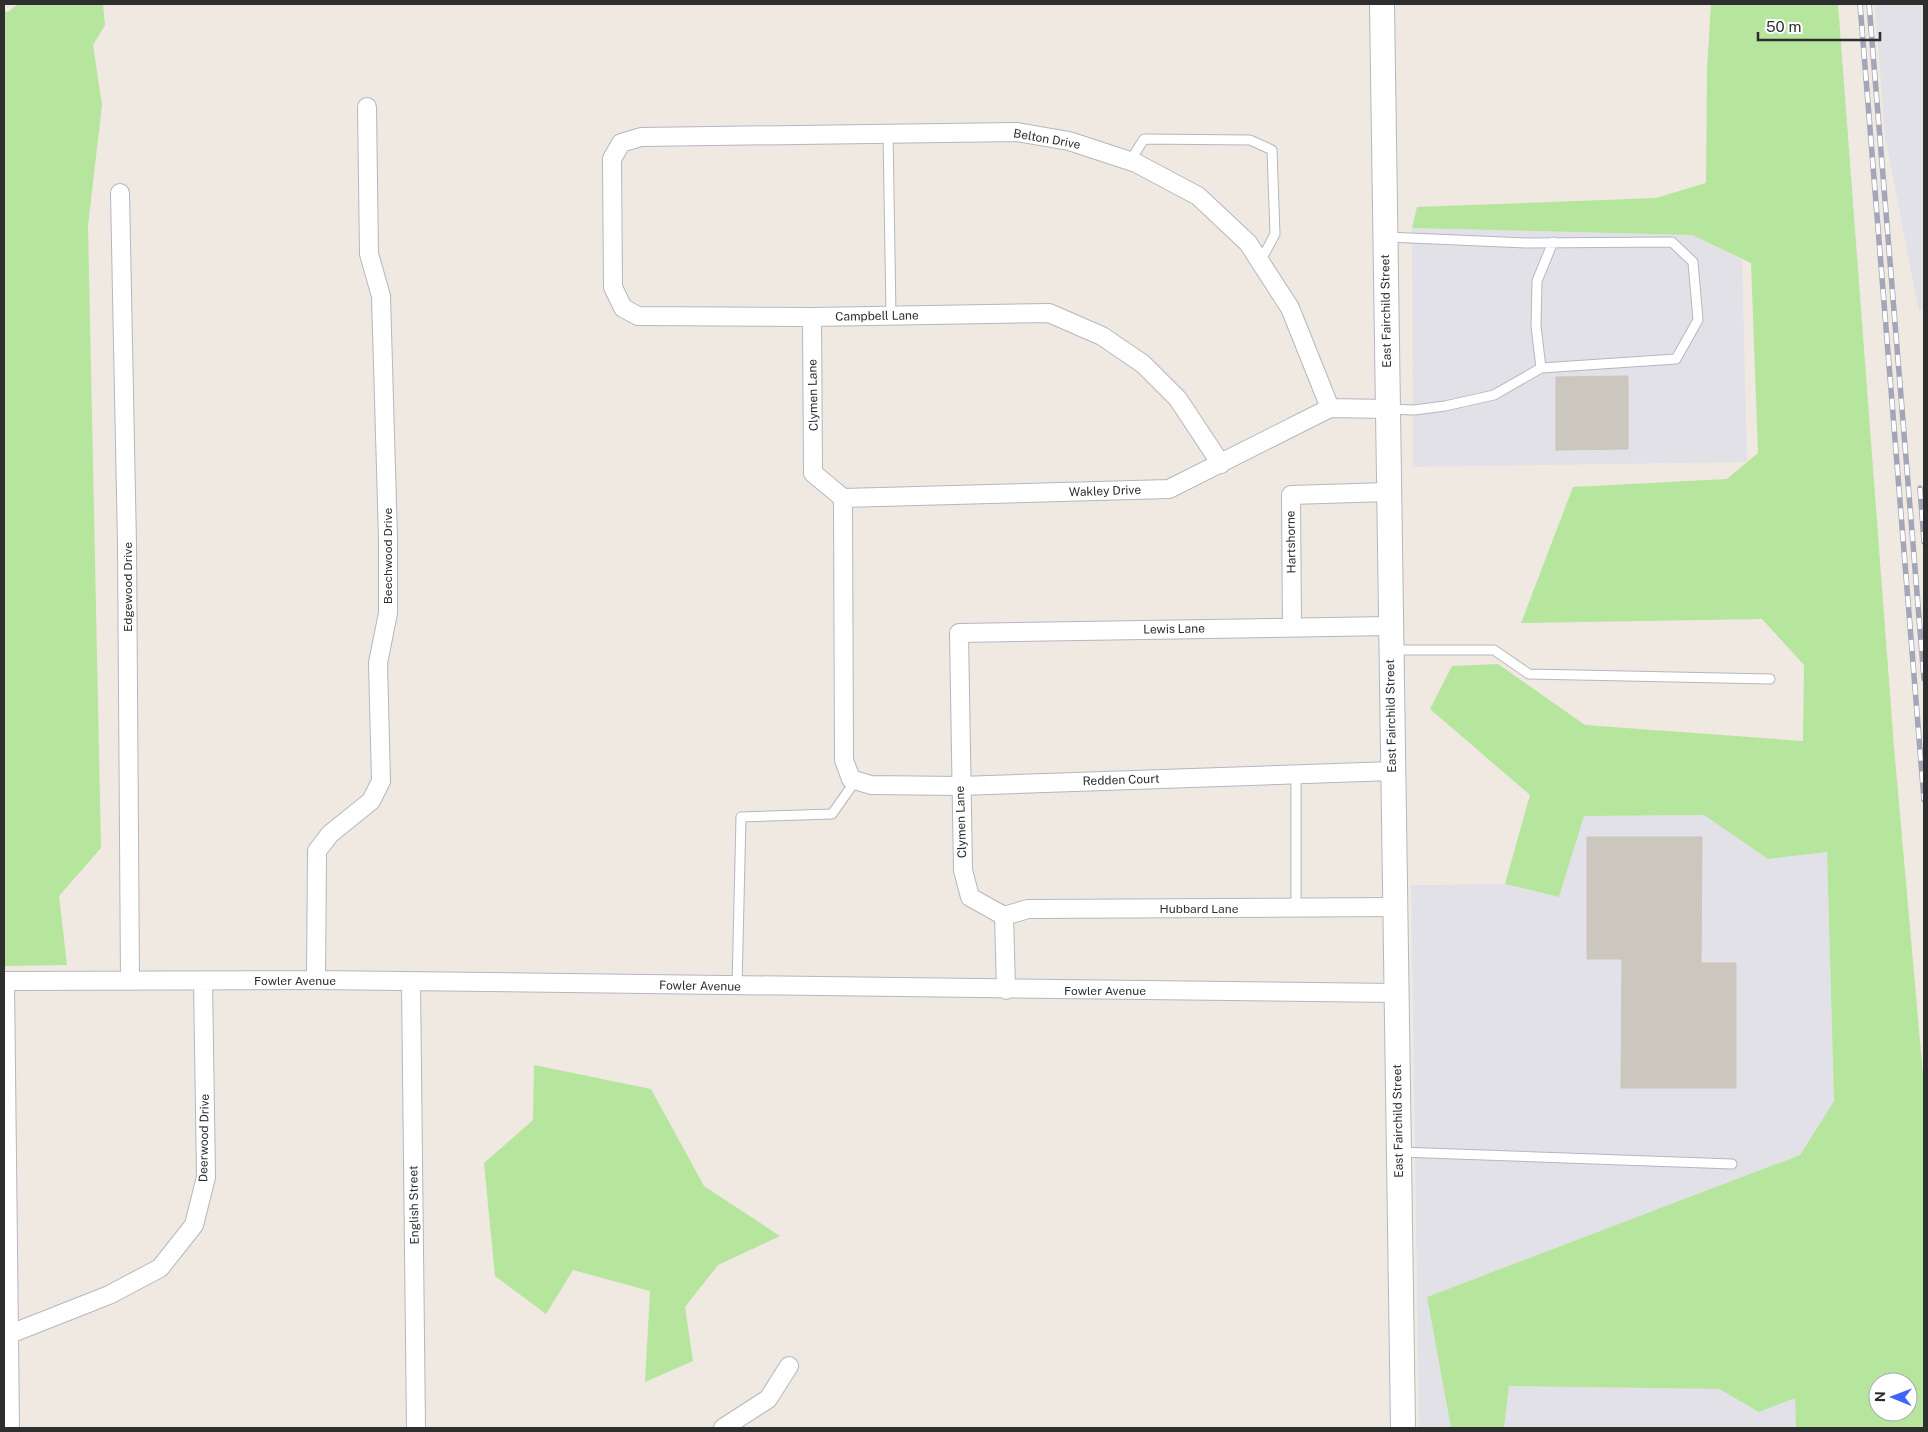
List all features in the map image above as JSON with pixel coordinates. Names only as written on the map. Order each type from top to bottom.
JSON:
[{"type":"street","name":"East Fairchild Street","points":[[1382,4],[1390,650],[1396,907],[1403,1428]]},
{"type":"street","name":"Beechwood Drive","points":[[316,980],[317,851],[330,834],[370,802],[381,780],[378,663],[388,613],[388,538],[381,296],[369,254],[367,107]]},
{"type":"street","name":"Belton Drive","points":[[612,159],[621,143],[641,136],[1017,132],[1069,141],[1130,161],[1198,196],[1248,243],[1290,308],[1330,408]]},
{"type":"street","name":"Campbell Lane","points":[[612,159],[613,287],[623,308],[638,316],[812,317],[1049,313],[1102,336],[1143,364],[1178,399],[1221,464]]},
{"type":"street","name":"Edgewood Drive","points":[[120,193],[127,544],[130,981]]},
{"type":"street","name":"Clymen Lane","points":[[812,317],[813,473],[843,498]]},
{"type":"street","name":"Wakley Drive","points":[[843,498],[1169,489],[1330,408],[1387,409]]},
{"type":"street","name":"Hartshorne","points":[[1292,627],[1291,495],[1388,492]]},
{"type":"street","points":[[843,498],[844,760],[854,779]]},
{"type":"street","name":"Lewis Lane","points":[[959,633],[1390,626]]},
{"type":"street","name":"Clymen Lane","points":[[959,633],[960,786],[963,870],[970,897],[1004,916]]},
{"type":"street","name":"Redden Court","points":[[854,779],[871,785],[960,786],[1393,771]]},
{"type":"street","name":"Hubbard Lane","points":[[1004,916],[1028,909],[1396,907]]},
{"type":"street","points":[[1004,916],[1006,990]]},
{"type":"street","name":"Fowler Avenue","points":[[4,981],[316,980],[737,987],[1396,993]]},
{"type":"street","points":[[4,981],[10,1428]]},
{"type":"street","name":"Deerwood Drive","points":[[10,1334],[108,1295],[160,1268],[194,1225],[206,1177],[203,981]]},
{"type":"street","name":"English Street","points":[[411,982],[416,1428]]},
{"type":"street","points":[[722,1428],[768,1400],[789,1366]]},
{"type":"lane","points":[[888,133],[891,316]]},
{"type":"lane","points":[[1130,161],[1144,140],[1250,140],[1272,150],[1275,234],[1260,262]]},
{"type":"lane","points":[[1385,237],[1553,242],[1672,242],[1692,262],[1698,320],[1676,359],[1541,368],[1494,395],[1445,406],[1414,410],[1387,409]]},
{"type":"lane","points":[[1541,368],[1536,326],[1537,281],[1553,242]]},
{"type":"lane","points":[[1390,650],[1494,650],[1529,674],[1770,679]]},
{"type":"lane","points":[[1296,774],[1296,908]]},
{"type":"lane","points":[[737,987],[741,817],[832,814],[854,779]]},
{"type":"lane","points":[[1399,1152],[1732,1164]]},
{"type":"shaded area","points":[[1875,4],[1924,4],[1924,310],[1919,311],[1885,137]]},
{"type":"shaded area","points":[[1412,228],[1692,235],[1742,259],[1747,462],[1413,467]]},
{"type":"shaded area","points":[[1704,815],[1768,859],[1827,852],[1834,1101],[1800,1155],[1427,1297],[1451,1428],[1419,1428],[1411,885],[1505,884],[1559,897],[1584,816]]},
{"type":"shaded area","points":[[1509,1386],[1719,1389],[1759,1412],[1795,1397],[1796,1428],[1504,1428]]},
{"type":"green space","points":[[18,4],[103,4],[105,25],[93,45],[102,105],[88,225],[101,848],[59,896],[67,965],[4,966],[4,11],[8,12]]},
{"type":"green space","points":[[1711,4],[1838,4],[1894,747],[1924,1086],[1924,1428],[1796,1428],[1795,1398],[1759,1412],[1719,1389],[1509,1386],[1504,1428],[1451,1428],[1427,1297],[1800,1155],[1834,1101],[1827,852],[1768,859],[1704,815],[1584,816],[1559,897],[1505,884],[1530,795],[1430,709],[1452,666],[1498,664],[1585,725],[1803,741],[1804,665],[1762,619],[1521,623],[1573,487],[1727,479],[1758,453],[1751,263],[1692,235],[1412,228],[1417,207],[1656,198],[1706,183],[1707,70]]},
{"type":"green space","points":[[534,1065],[651,1089],[704,1186],[780,1236],[718,1265],[685,1307],[693,1361],[645,1382],[650,1291],[573,1270],[546,1314],[495,1276],[484,1163],[533,1120]]},
{"type":"building","points":[[1628,376],[1628,449],[1556,450],[1556,377]]},
{"type":"building","points":[[1587,837],[1702,837],[1701,963],[1736,963],[1736,1088],[1621,1088],[1622,959],[1587,959]]},
{"type":"railway","points":[[1860,4],[1924,800]]},
{"type":"railway","points":[[1869,4],[1924,679]]},
{"type":"railway","points":[[1920,488],[1924,542]]}]
